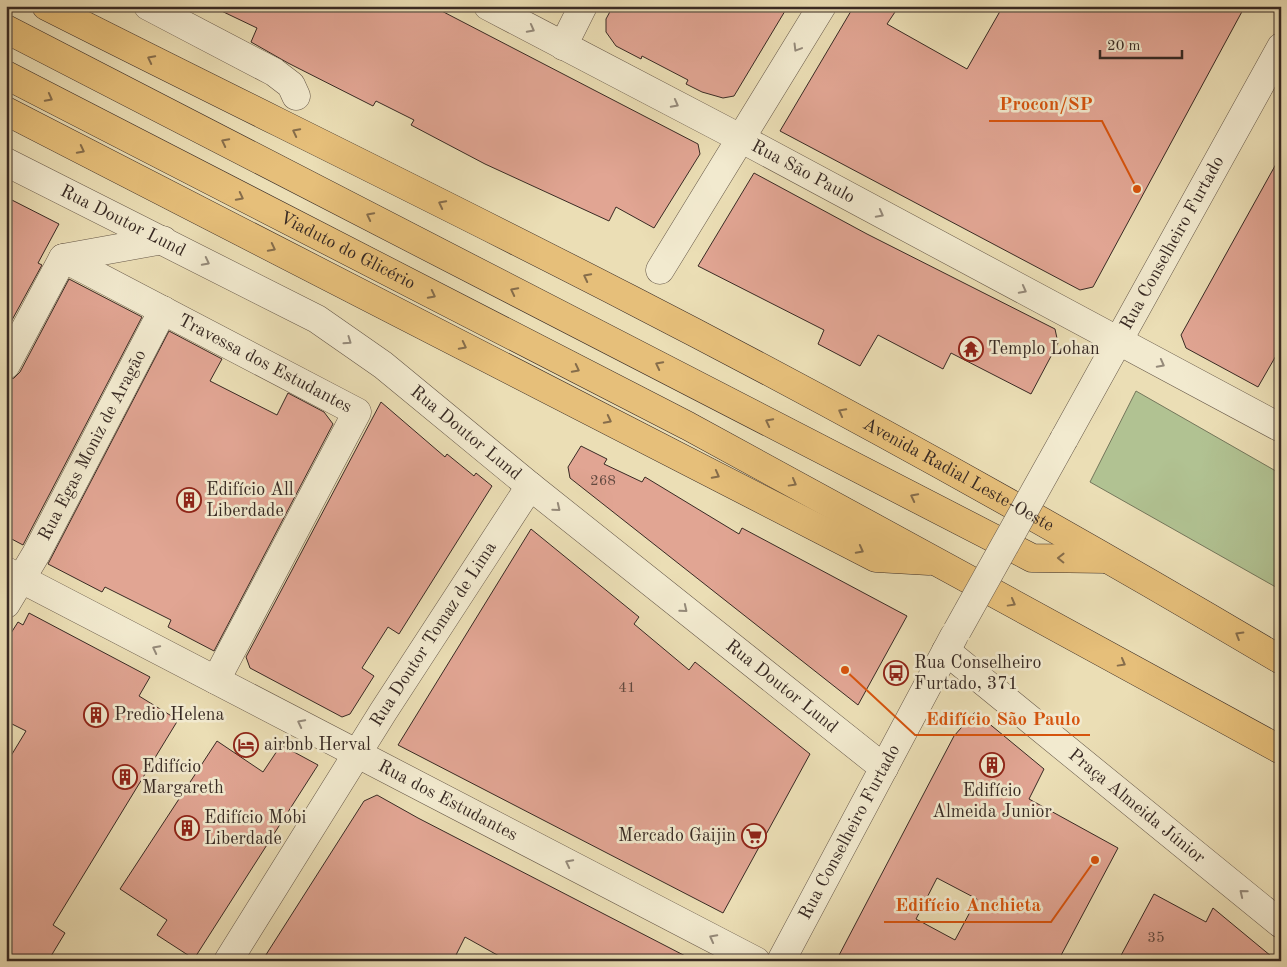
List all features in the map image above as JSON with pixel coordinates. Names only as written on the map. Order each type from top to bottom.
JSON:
[{"type":"highway","name":"Avenida Radial Leste-Oeste","points":[[46,6],[630,299],[938,463],[1110,559],[1281,660]]},
{"type":"highway","points":[[6,29],[1032,558],[1110,559]]},
{"type":"highway","name":"Viaduto do Glicério","points":[[6,75],[688,426],[935,561]]},
{"type":"highway","points":[[6,111],[673,452],[876,558],[935,561],[1281,750]]},
{"type":"street","points":[[148,6],[274,72],[291,85],[296,96]]},
{"type":"street","name":"Rua São Paulo","points":[[488,6],[742,139],[1118,341]]},
{"type":"street","points":[[563,46],[583,6]]},
{"type":"street","points":[[660,270],[822,6]]},
{"type":"street","name":"Rua Conselheiro Furtado","points":[[781,961],[952,641],[1281,47]]},
{"type":"street","name":"Rua Doutor Lund","points":[[6,162],[317,319],[383,365],[530,486],[884,768]]},
{"type":"street","points":[[6,365],[64,258],[163,240]]},
{"type":"street","name":"Travessa dos Estudantes","points":[[64,258],[357,412],[216,680]]},
{"type":"street","name":"Rua Egas Moniz de Aragão","points":[[6,604],[14,575],[163,310]]},
{"type":"street","points":[[1118,341],[1281,428]]},
{"type":"street","name":"Rua Doutor Tomaz de Lima","points":[[228,961],[358,753],[530,486]]},
{"type":"street","name":"Rua dos Estudantes","points":[[14,575],[756,961]]},
{"type":"street","name":"Praça Almeida Júnior","points":[[952,641],[1281,924]]},
{"type":"green space","points":[[1136,391],[1281,474],[1281,590],[1090,482]]},
{"type":"building","points":[[211,6],[432,6],[698,144],[700,154],[654,228],[616,207],[609,221],[485,164],[411,125],[414,120],[376,101],[373,106],[288,63],[251,42],[257,28]]},
{"type":"building","points":[[613,6],[788,6],[734,96],[723,98],[702,92],[686,84],[688,80],[642,56],[641,59],[616,46],[606,32],[606,19]]},
{"type":"building","points":[[854,6],[899,6],[887,24],[967,69],[1003,6],[1245,6],[1093,287],[1080,290],[780,131]]},
{"type":"building","points":[[1281,155],[1281,347],[1258,387],[1186,348],[1181,335]]},
{"type":"building","points":[[754,173],[867,234],[1055,329],[1058,343],[1031,394],[951,353],[943,369],[878,335],[860,366],[818,344],[824,330],[698,266]]},
{"type":"building","points":[[6,197],[59,224],[38,263],[42,265],[6,331]]},
{"type":"building","points":[[69,279],[142,317],[23,545],[6,536],[6,381],[14,378],[20,372]]},
{"type":"building","points":[[169,331],[222,359],[210,381],[277,415],[288,393],[324,412],[333,424],[214,651],[168,627],[171,620],[105,587],[102,592],[48,564]]},
{"type":"building","points":[[381,402],[445,457],[447,454],[474,476],[476,473],[492,486],[399,634],[388,627],[362,668],[374,676],[350,714],[342,717],[250,668],[246,657]]},
{"type":"building","points":[[581,446],[607,459],[604,464],[642,482],[645,477],[739,534],[742,528],[907,616],[858,705],[570,478],[568,467]]},
{"type":"building","points":[[531,529],[639,617],[634,624],[689,670],[695,662],[810,754],[723,913],[398,745]]},
{"type":"building","points":[[29,613],[150,677],[139,696],[178,720],[53,925],[65,933],[48,961],[6,961],[6,764],[26,731],[6,721],[6,641],[18,622],[23,625]]},
{"type":"building","points":[[975,712],[1044,769],[1029,799],[1118,848],[1058,961],[836,961],[954,736]],"holes":[[[937,878],[977,899],[955,940],[916,919]]]},
{"type":"building","points":[[217,741],[263,772],[281,745],[318,765],[194,959],[157,935],[167,920],[120,889]]},
{"type":"building","points":[[377,795],[695,961],[508,961],[465,937],[453,961],[262,961],[364,801]]},
{"type":"building","points":[[1154,894],[1206,922],[1213,908],[1277,961],[1118,961]]},
{"type":"place","name":"Procon/SP","points":[[1137,189]]},
{"type":"place","name":"Templo Lohan","points":[[971,349]]},
{"type":"place","name":"Edifício All Liberdade","points":[[189,500]]},
{"type":"place","name":"Edifício São Paulo","points":[[845,670]]},
{"type":"place","name":"Rua Conselheiro Furtado, 371","points":[[896,673]]},
{"type":"place","name":"Predio Helena","points":[[96,715]]},
{"type":"place","name":"airbnb Herval","points":[[246,745]]},
{"type":"place","name":"Edifício Almeida Junior","points":[[992,765]]},
{"type":"place","name":"Edifício Margareth","points":[[125,777]]},
{"type":"place","name":"Edifício Mobi Liberdade","points":[[187,828]]},
{"type":"place","name":"Mercado Gaijin","points":[[754,836]]},
{"type":"place","name":"Edifício Anchieta","points":[[1095,860]]}]
